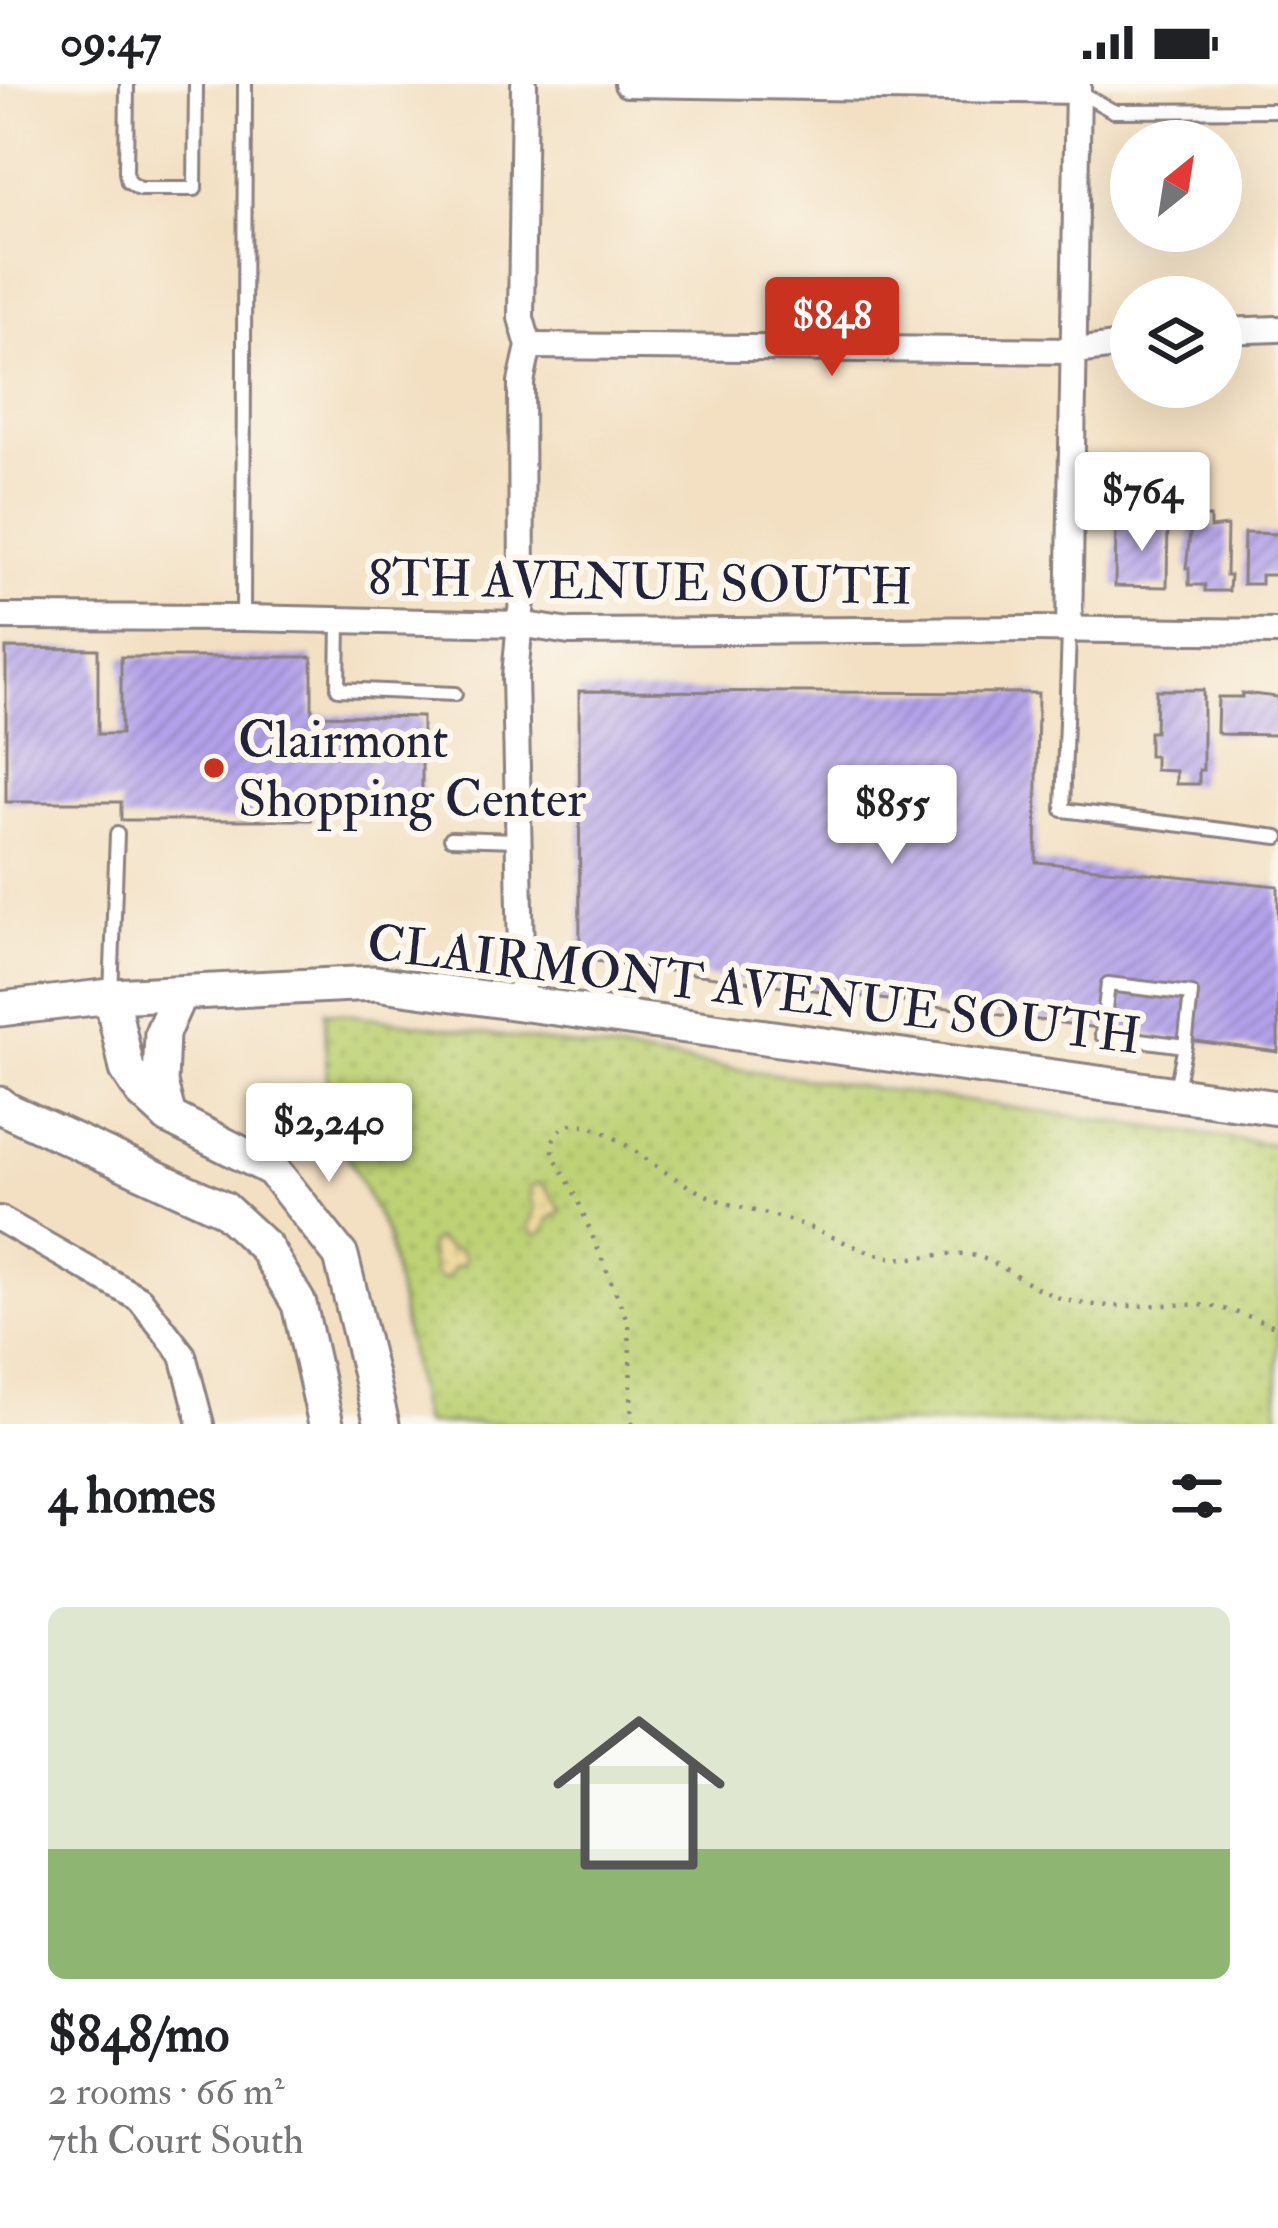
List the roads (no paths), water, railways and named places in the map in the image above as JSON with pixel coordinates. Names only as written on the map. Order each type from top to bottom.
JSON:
[{"type":"street","points":[[522,1002],[515,676],[522,600],[521,382],[529,346],[521,318],[524,84]]},
{"type":"street","points":[[627,84],[1078,88],[1069,631]]},
{"type":"street","points":[[1242,331],[1278,328]]},
{"type":"street","points":[[529,346],[1076,351],[1110,347]]},
{"type":"street","name":"8TH AVENUE SOUTH","points":[[0,617],[520,624],[569,632],[1278,632]]},
{"type":"street","name":"CLAIRMONT AVENUE SOUTH","points":[[0,1009],[111,996],[375,983],[1278,1108]]},
{"type":"street","points":[[169,1117],[160,1083],[162,1033],[179,995]]},
{"type":"street","points":[[111,996],[127,1069],[142,1092],[169,1117],[272,1169],[341,1256],[382,1424]]},
{"type":"street","points":[[0,1104],[224,1209],[265,1247],[299,1304],[326,1424]]},
{"type":"street","points":[[0,1219],[140,1299],[183,1355],[201,1424]]},
{"type":"lane","points":[[128,84],[126,172],[128,182],[139,190],[195,189],[196,84]]},
{"type":"lane","points":[[243,618],[245,84]]},
{"type":"lane","points":[[1078,88],[1113,111],[1278,110]]},
{"type":"lane","points":[[339,620],[338,689],[454,694]]},
{"type":"lane","points":[[1069,631],[1064,810],[1278,837]]},
{"type":"lane","points":[[111,996],[117,834]]},
{"type":"lane","points":[[451,838],[519,840]]},
{"type":"lane","points":[[1175,1094],[1185,1046],[1191,994],[1108,983],[1102,1035],[1185,1046]]},
{"type":"place","name":"Clairmont Shopping Center","points":[[214,768]]}]
